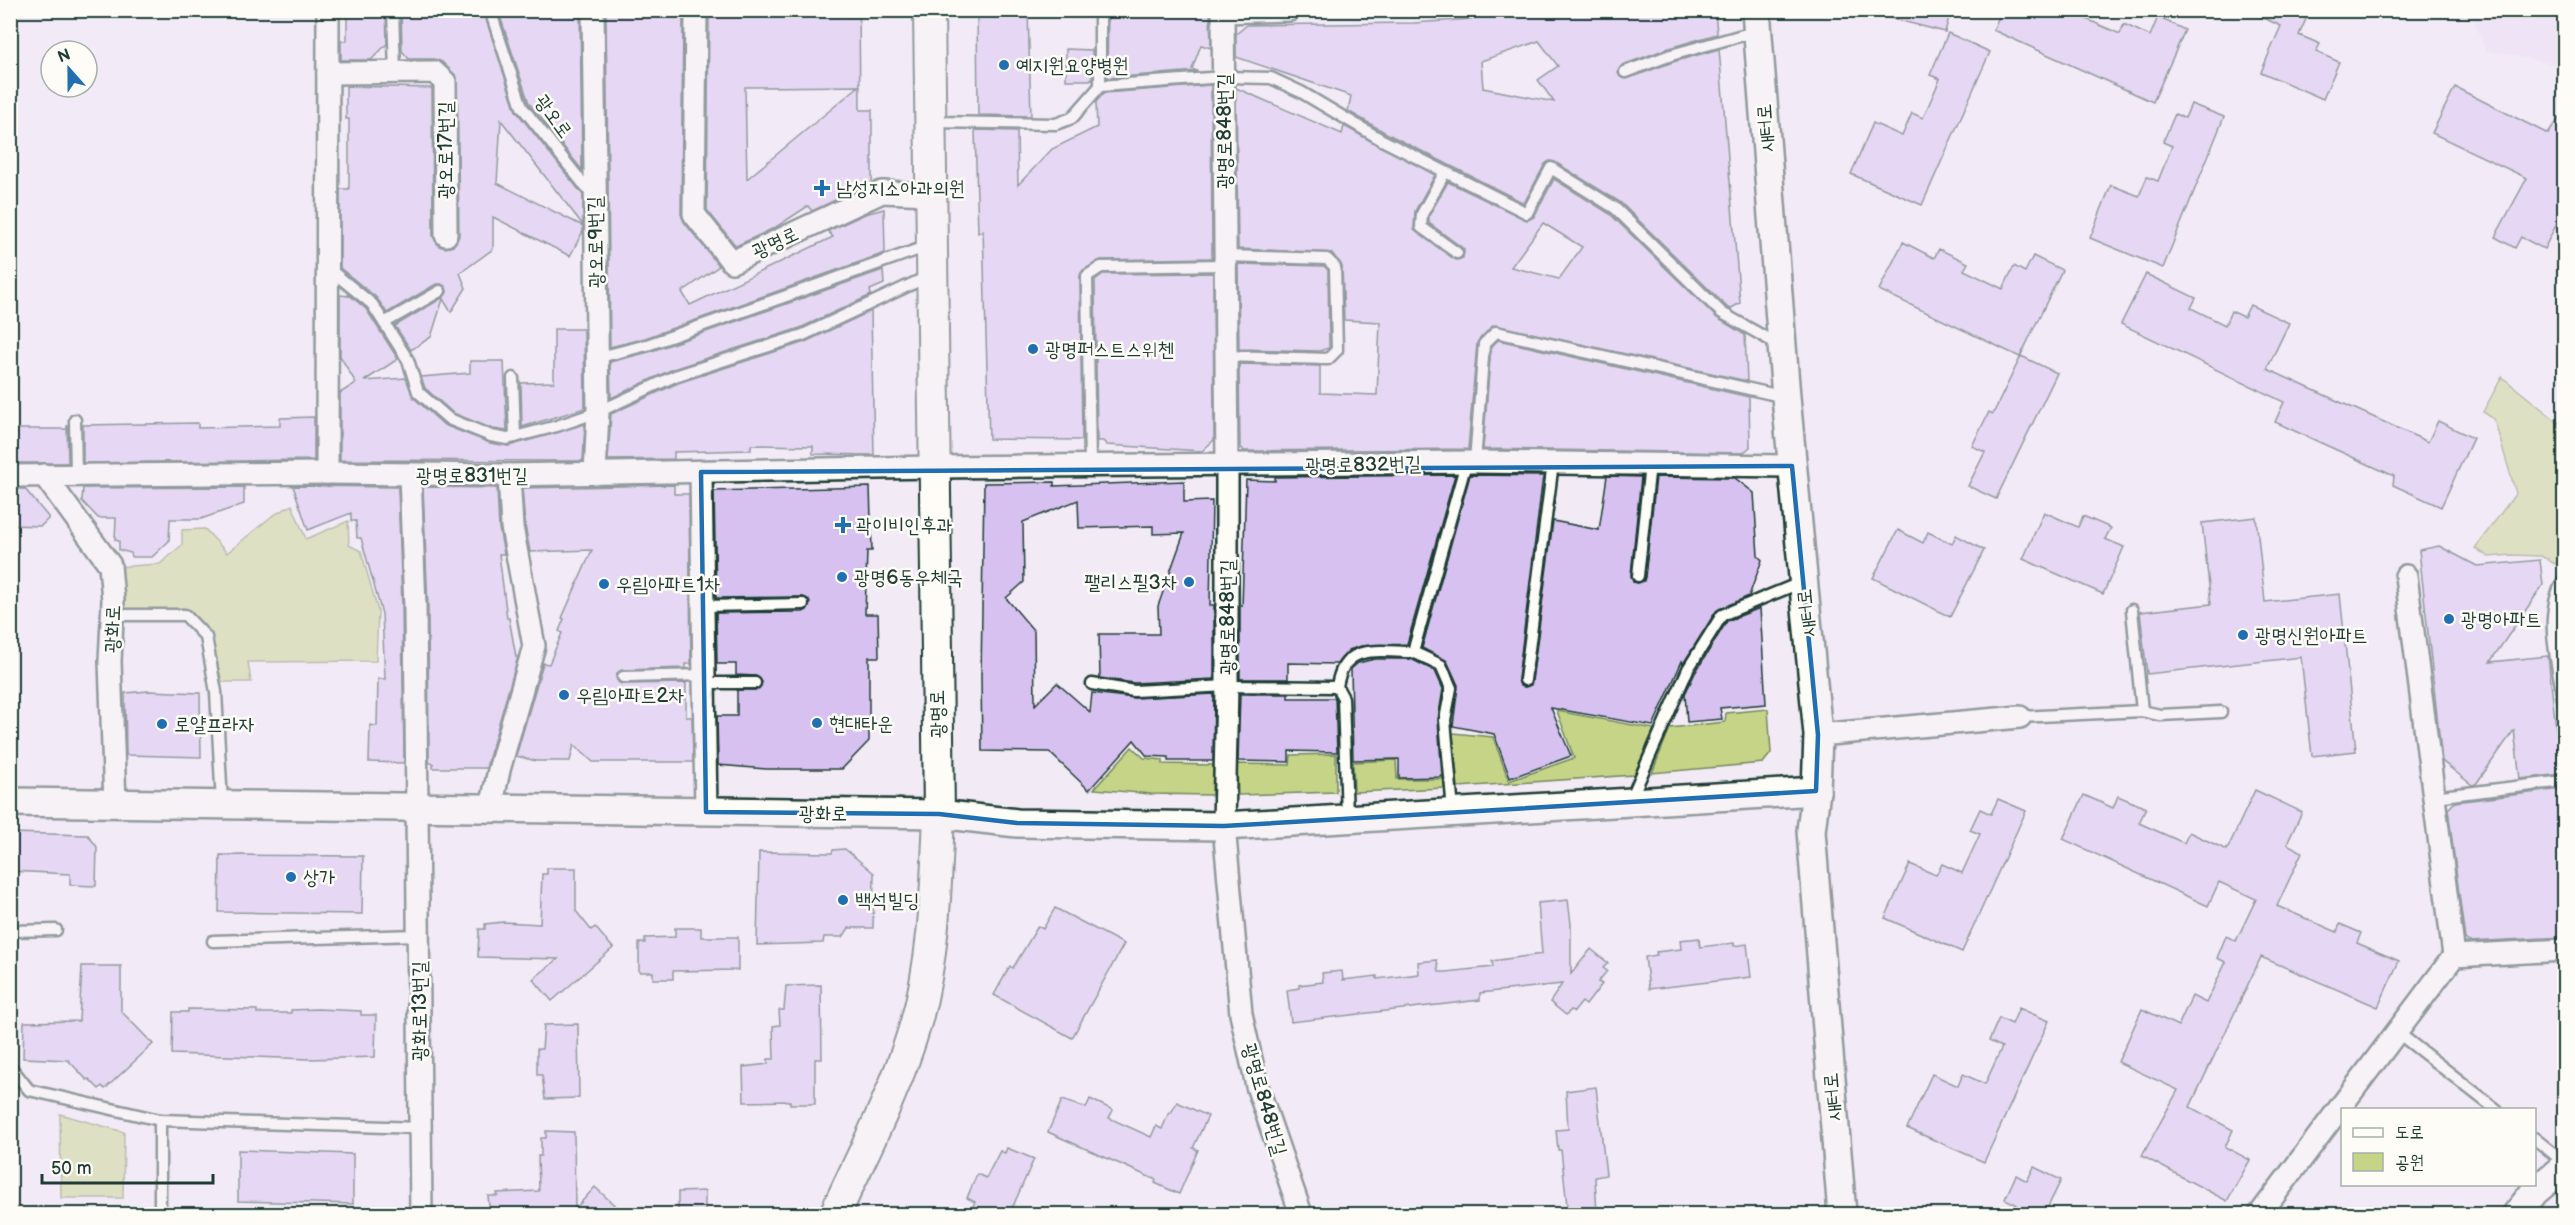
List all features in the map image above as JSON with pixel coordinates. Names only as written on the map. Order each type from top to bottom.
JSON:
[{"type":"main road","name":"광명로","points":[[835,1215],[900,1073],[928,969],[936,912],[939,814],[929,10]]},
{"type":"street","points":[[327,473],[328,10]]},
{"type":"street","name":"광오로9번길","points":[[593,10],[598,412],[595,474]]},
{"type":"street","name":"광명로","points":[[696,10],[694,214],[732,262],[882,192],[931,194]]},
{"type":"street","points":[[1223,11],[1289,10]]},
{"type":"street","name":"광명로848번길","points":[[1223,11],[1224,356],[1227,466],[1227,687],[1224,826],[1241,1014],[1257,1086],[1300,1215]]},
{"type":"street","name":"새터로","points":[[1757,21],[1786,397],[1818,735],[1816,791],[1811,831],[1842,1215]]},
{"type":"street","name":"광오로17번길","points":[[328,73],[434,72],[445,82],[446,235]]},
{"type":"street","name":"광명로832번길","points":[[934,467],[1471,463],[1792,466]]},
{"type":"street","name":"광명로831번길","points":[[10,476],[327,473],[508,475],[934,467]]},
{"type":"street","points":[[700,472],[706,812]]},
{"type":"street","points":[[410,474],[415,607],[417,807]]},
{"type":"street","name":"광화로","points":[[44,475],[110,565],[112,615],[110,661],[115,804]]},
{"type":"street","points":[[491,808],[499,770],[534,646],[512,527],[508,475]]},
{"type":"street","points":[[2260,1215],[2454,956],[2406,576]]},
{"type":"street","points":[[1818,735],[2020,717]]},
{"type":"street","name":"광화로","points":[[10,802],[939,814],[1017,823],[1224,826],[1816,791]]},
{"type":"street","name":"광화로13번길","points":[[417,807],[421,1215]]},
{"type":"street","points":[[2454,956],[2565,950]]},
{"type":"street","points":[[2517,1215],[2535,1191],[2565,1167]]},
{"type":"lane","points":[[393,10],[395,73]]},
{"type":"lane","name":"광오로","points":[[490,10],[522,107],[595,199]]},
{"type":"lane","points":[[930,122],[1056,124],[1072,117],[1100,86],[1100,10]]},
{"type":"lane","points":[[1625,72],[1757,21]]},
{"type":"lane","points":[[1100,86],[1224,77],[1271,78],[1301,92],[1382,140],[1527,213],[1551,168],[1615,208],[1722,313],[1782,346]]},
{"type":"lane","points":[[1445,172],[1422,214],[1421,227],[1457,253]]},
{"type":"lane","points":[[596,358],[647,345],[932,244]]},
{"type":"lane","points":[[1090,467],[1087,276],[1101,267],[1224,260],[1327,259],[1335,267],[1337,350],[1328,359],[1224,356]]},
{"type":"lane","points":[[327,267],[372,304],[408,360],[418,392],[449,419],[491,436],[507,439],[598,412],[675,376],[803,335],[932,275]]},
{"type":"lane","points":[[384,323],[440,291]]},
{"type":"lane","points":[[1413,652],[1471,463],[1485,344],[1496,332],[1786,397]]},
{"type":"lane","points":[[513,378],[514,437]]},
{"type":"lane","points":[[75,420],[76,475]]},
{"type":"lane","points":[[1525,680],[1553,463]]},
{"type":"lane","points":[[1638,576],[1650,464]]},
{"type":"lane","points":[[2565,579],[2557,592],[2552,620],[2565,704]]},
{"type":"lane","points":[[1630,802],[1688,669],[1722,615],[1803,582]]},
{"type":"lane","points":[[703,606],[803,604]]},
{"type":"lane","points":[[2132,610],[2142,711]]},
{"type":"lane","points":[[112,615],[185,615],[206,637],[216,692],[222,804]]},
{"type":"lane","points":[[1347,819],[1343,698],[1337,687],[1339,670],[1352,656],[1369,652],[1413,652],[1441,665],[1451,688],[1445,720],[1453,813]]},
{"type":"lane","points":[[623,677],[755,682]]},
{"type":"lane","points":[[1092,684],[1134,690],[1337,687]]},
{"type":"lane","points":[[2020,717],[2142,711],[2160,715],[2221,712]]},
{"type":"lane","points":[[2434,797],[2565,781]]},
{"type":"lane","points":[[10,932],[56,930]]},
{"type":"lane","points":[[213,941],[418,935]]},
{"type":"lane","points":[[2397,1032],[2494,1108]]},
{"type":"lane","points":[[10,1066],[29,1090],[160,1120],[420,1128]]},
{"type":"lane","points":[[160,1120],[160,1215]]},
{"type":"lane","points":[[2536,1139],[2565,1162]]},
{"type":"highlighted area","points":[[1792,466],[1818,735],[1816,791],[1224,826],[1017,823],[939,814],[706,812],[701,472]]},
{"type":"shaded area","points":[[2471,11],[2564,11],[2564,66],[2485,50]]},
{"type":"green space","points":[[2502,377],[2564,427],[2564,551],[2555,564],[2541,556],[2489,557],[2475,548],[2516,493],[2494,419],[2483,412]]},
{"type":"green space","points":[[292,505],[306,539],[348,521],[349,545],[361,551],[378,611],[376,661],[248,662],[251,682],[222,682],[210,632],[187,609],[120,611],[116,567],[160,564],[182,545],[182,530],[205,529],[227,553],[272,516]]},
{"type":"green space","points":[[1768,709],[1771,753],[1763,763],[1652,773],[1670,728],[1725,722],[1726,713]]},
{"type":"green space","points":[[1557,711],[1654,729],[1634,775],[1458,787],[1453,733],[1493,737],[1509,781],[1574,758]]},
{"type":"green space","points":[[1132,747],[1144,758],[1163,760],[1163,764],[1213,765],[1212,795],[1151,794],[1094,789]]},
{"type":"green space","points":[[1336,754],[1336,792],[1238,795],[1237,764],[1290,765],[1291,755]]},
{"type":"green space","points":[[1396,760],[1397,779],[1445,779],[1445,788],[1354,792],[1353,762]]},
{"type":"green space","points":[[60,1114],[124,1132],[123,1198],[61,1198]]},
{"type":"building","points":[[347,10],[386,10],[387,44],[371,60],[341,60],[341,41],[347,41]]},
{"type":"building","points":[[401,10],[483,10],[516,111],[583,195],[583,225],[501,120],[497,183],[583,226],[583,231],[570,256],[493,217],[493,249],[460,273],[466,288],[451,312],[443,299],[431,337],[411,350],[395,326],[444,297],[447,292],[446,287],[436,284],[387,313],[377,298],[340,268],[340,189],[349,189],[349,119],[346,119],[346,86],[432,88],[433,236],[439,246],[446,248],[453,246],[459,236],[457,77],[442,62],[434,59],[409,59],[402,51]]},
{"type":"building","points":[[498,10],[580,10],[582,170],[529,103]]},
{"type":"building","points":[[606,10],[674,10],[674,15],[683,15],[681,214],[684,222],[719,266],[682,292],[690,305],[833,237],[828,231],[865,214],[884,209],[885,253],[645,338],[610,347]]},
{"type":"building","points":[[753,10],[859,10],[860,110],[872,110],[872,183],[812,211],[808,206],[776,227],[736,246],[707,210],[709,15],[753,14]],"holes":[[[859,86],[747,179],[745,87]]]},
{"type":"building","name":"예지원요양병원","points":[[977,10],[1028,10],[1031,116],[978,115]]},
{"type":"building","points":[[1108,10],[1210,10],[1211,48],[1201,45],[1192,69],[1197,71],[1107,78]]},
{"type":"building","points":[[1497,10],[1715,10],[1717,34],[1622,65],[1618,71],[1620,77],[1627,79],[1673,62],[1719,49],[1740,303],[1730,309],[1727,307],[1620,202],[1555,162],[1550,161],[1545,164],[1524,203],[1386,133],[1348,111],[1351,96],[1236,57],[1236,34],[1247,25],[1414,23],[1472,19]],"holes":[[[1539,41],[1558,66],[1538,80],[1554,102],[1483,88],[1481,61]]]},
{"type":"building","points":[[1887,10],[1951,10],[1945,32],[1886,17]]},
{"type":"building","points":[[2002,10],[2066,10],[2120,34],[2124,24],[2150,36],[2158,17],[2185,30],[2153,102],[1993,30]]},
{"type":"building","points":[[2246,10],[2310,10],[2299,35],[2320,44],[2316,52],[2339,62],[2323,99],[2261,72],[2281,26]]},
{"type":"building","points":[[1948,33],[1990,52],[1922,205],[1851,174],[1873,123],[1902,136],[1912,113],[1923,118],[1940,79],[1930,75]]},
{"type":"building","points":[[1066,49],[1092,50],[1092,80],[1066,80]]},
{"type":"building","points":[[1211,85],[1212,258],[1101,260],[1083,270],[1080,276],[1082,440],[989,439],[983,230],[978,233],[975,130],[1017,131],[1018,185],[1052,149],[1097,127],[1096,102],[1104,93]]},
{"type":"building","points":[[2455,87],[2548,134],[2565,110],[2565,207],[2544,249],[2521,237],[2515,248],[2495,237],[2527,178],[2432,133]]},
{"type":"building","points":[[1236,88],[1342,134],[1344,126],[1435,175],[1415,211],[1414,230],[1456,260],[1463,258],[1464,249],[1429,223],[1429,216],[1448,182],[1527,220],[1534,217],[1554,179],[1610,214],[1717,318],[1745,335],[1747,381],[1494,325],[1477,343],[1468,449],[1244,451],[1240,446],[1239,364],[1320,366],[1320,393],[1377,395],[1380,322],[1344,320],[1342,267],[1332,253],[1238,249]],"holes":[[[1543,223],[1582,247],[1559,279],[1511,267]]]},
{"type":"building","points":[[2191,104],[2224,117],[2163,268],[2090,238],[2111,185],[2139,196],[2147,177],[2158,181],[2172,146],[2163,142],[2175,114],[2185,118]]},
{"type":"building","points":[[1903,242],[1934,258],[1939,249],[1968,263],[1964,270],[2003,289],[2014,266],[2025,272],[2033,256],[2062,270],[2020,357],[1879,290]]},
{"type":"building","points":[[1238,264],[1324,266],[1328,270],[1329,348],[1319,351],[1239,349]]},
{"type":"building","points":[[883,270],[884,284],[870,290],[871,295],[800,328],[673,369],[611,398],[610,362],[649,352]]},
{"type":"building","points":[[1213,273],[1214,440],[1202,451],[1107,445],[1103,441],[1097,441],[1095,280],[1103,274]]},
{"type":"building","points":[[2146,274],[2196,298],[2191,308],[2225,325],[2231,311],[2244,317],[2250,305],[2289,323],[2267,369],[2428,442],[2438,421],[2473,438],[2441,507],[2393,485],[2394,476],[2275,422],[2284,402],[2121,324]]},
{"type":"building","points":[[348,294],[366,309],[398,359],[364,381],[406,378],[413,397],[444,425],[490,443],[509,446],[585,424],[583,461],[340,460],[340,393],[356,383],[340,356],[340,295],[349,296]]},
{"type":"building","points":[[871,311],[874,455],[813,454],[813,446],[751,445],[751,450],[674,452],[674,459],[608,460],[611,414],[678,383],[805,342]]},
{"type":"building","points":[[554,329],[584,329],[585,408],[522,427],[521,383],[554,382]]},
{"type":"building","points":[[1498,340],[1749,397],[1750,447],[1743,453],[1483,449],[1491,347]]},
{"type":"building","points":[[2021,356],[2057,373],[1996,499],[1968,486],[1985,452],[1972,446],[1989,412],[1993,414]]},
{"type":"building","points":[[470,361],[504,361],[507,431],[493,429],[453,413],[425,388],[421,377],[470,373]]},
{"type":"building","points":[[314,417],[314,460],[83,463],[83,425],[198,423],[198,428],[280,426],[280,418]]},
{"type":"building","points":[[67,425],[68,463],[10,463],[10,429],[67,429]]},
{"type":"building","points":[[1455,475],[1407,644],[1361,646],[1349,650],[1337,664],[1288,663],[1288,679],[1240,679],[1240,606],[1242,606],[1246,480],[1275,481],[1275,477]]},
{"type":"building","points":[[1470,475],[1543,476],[1518,679],[1520,686],[1525,687],[1531,685],[1532,681],[1553,521],[1599,530],[1607,476],[1641,477],[1631,575],[1633,582],[1638,583],[1644,581],[1645,577],[1656,477],[1735,478],[1754,493],[1758,556],[1762,560],[1749,596],[1716,611],[1683,664],[1682,661],[1653,726],[1551,708],[1571,756],[1510,778],[1494,734],[1453,726],[1458,685],[1447,661],[1422,648]]},
{"type":"building","points":[[1184,481],[1184,502],[1212,501],[1210,605],[1214,605],[1214,679],[1134,683],[1100,678],[1099,634],[1159,634],[1158,606],[1184,533],[1153,534],[1153,526],[1079,528],[1078,500],[1023,522],[1024,582],[1006,598],[1034,631],[1035,705],[1057,683],[1090,712],[1092,693],[1134,698],[1214,694],[1213,761],[1168,761],[1168,757],[1147,756],[1134,740],[1089,790],[1049,752],[982,751],[984,483],[1054,482],[1054,486]]},
{"type":"building","points":[[674,485],[674,494],[689,494],[691,664],[686,664],[686,668],[622,670],[617,673],[616,678],[619,683],[623,684],[686,683],[686,717],[692,717],[693,762],[593,762],[574,745],[570,761],[536,761],[516,756],[543,663],[549,664],[562,633],[559,631],[564,619],[562,618],[592,550],[530,552],[522,488]]},
{"type":"building","points":[[293,486],[398,487],[404,763],[369,762],[370,725],[377,726],[378,679],[385,679],[382,614],[361,538],[357,538],[356,521],[351,521],[351,513],[308,530]]},
{"type":"building","points":[[244,487],[244,504],[201,519],[170,519],[169,541],[152,557],[132,557],[131,553],[119,550],[119,541],[115,540],[116,518],[98,518],[82,501],[83,488]]},
{"type":"building","points":[[423,487],[497,488],[499,528],[504,554],[499,554],[507,618],[509,618],[516,657],[518,657],[486,768],[433,768],[433,763],[429,763],[428,607]]},
{"type":"building","points":[[870,487],[872,551],[867,551],[865,614],[878,614],[879,657],[869,657],[869,741],[842,769],[766,769],[718,765],[717,716],[737,716],[737,690],[758,690],[762,682],[756,676],[736,675],[736,664],[717,664],[716,613],[803,612],[810,604],[809,600],[803,597],[716,598],[714,491]]},
{"type":"building","points":[[10,489],[25,489],[49,518],[41,526],[10,525]]},
{"type":"building","points":[[2044,512],[2078,527],[2083,516],[2111,528],[2105,539],[2124,547],[2103,594],[2023,559]]},
{"type":"building","name":"광명신원아파트","points":[[2256,517],[2265,602],[2340,594],[2356,751],[2312,756],[2301,657],[2147,674],[2140,612],[2211,604],[2202,523]]},
{"type":"building","points":[[1898,530],[1923,543],[1928,532],[1952,544],[1956,535],[1984,550],[1950,617],[1873,578]]},
{"type":"building","points":[[2439,546],[2477,566],[2540,560],[2543,585],[2490,662],[2548,656],[2561,774],[2520,779],[2514,730],[2476,784],[2472,785],[2442,761],[2419,550]]},
{"type":"building","points":[[1760,608],[1766,704],[1720,708],[1722,719],[1687,722],[1685,694],[1695,673],[1727,621]]},
{"type":"building","points":[[1375,659],[1411,659],[1435,671],[1443,689],[1438,720],[1442,777],[1399,778],[1399,759],[1353,760],[1351,669],[1358,663]]},
{"type":"building","name":"로얄프라자","points":[[149,691],[200,693],[201,757],[126,755],[125,693]]},
{"type":"building","points":[[1240,694],[1288,694],[1288,698],[1335,698],[1337,752],[1289,751],[1289,762],[1238,761]]},
{"type":"building","points":[[2563,789],[2565,937],[2469,942],[2465,939],[2448,809],[2455,802]]},
{"type":"building","points":[[2255,790],[2302,812],[2287,844],[2302,852],[2277,906],[2337,932],[2340,924],[2361,933],[2357,943],[2399,961],[2378,1007],[2261,957],[2190,1107],[2233,1130],[2225,1147],[2250,1160],[2227,1201],[2142,1156],[2178,1090],[2118,1062],[2142,1009],[2178,1026],[2192,996],[2206,1003],[2226,962],[2217,958],[2226,936],[2236,941],[2256,899],[2219,882],[2208,906],[2063,839],[2084,795],[2113,808],[2118,796],[2146,808],[2139,823],[2184,843],[2189,832],[2227,850]]},
{"type":"building","points":[[1998,799],[2026,811],[1962,952],[1885,918],[1910,864],[1936,875],[1942,864],[1962,873],[1980,834],[1970,830],[1980,809],[1991,814]]},
{"type":"building","points":[[10,833],[88,835],[97,847],[96,886],[70,885],[70,874],[10,871]]},
{"type":"building","points":[[845,849],[874,873],[873,928],[849,928],[843,937],[824,937],[823,943],[757,945],[759,852],[832,853],[833,850]]},
{"type":"building","name":"상가","points":[[220,855],[363,856],[362,914],[219,912]]},
{"type":"building","points":[[547,868],[576,868],[576,911],[591,930],[595,927],[613,948],[552,1001],[533,979],[558,959],[478,957],[479,929],[485,929],[485,924],[503,922],[540,924],[542,874],[547,874]]},
{"type":"building","points":[[1568,900],[1571,924],[1571,974],[1591,949],[1608,963],[1603,968],[1607,971],[1598,982],[1602,984],[1586,1005],[1582,1002],[1574,1012],[1571,1010],[1566,1015],[1550,1002],[1562,984],[1480,993],[1480,1000],[1291,1022],[1287,990],[1299,988],[1299,985],[1323,982],[1322,973],[1342,971],[1343,980],[1377,976],[1377,979],[1419,974],[1418,962],[1437,960],[1439,972],[1446,972],[1493,967],[1492,961],[1542,954],[1538,903]]},
{"type":"building","points":[[1055,908],[1124,944],[1072,1038],[994,995],[1010,966],[1013,968],[1038,926],[1043,929]]},
{"type":"building","points":[[675,928],[701,928],[701,937],[738,937],[738,970],[673,971],[673,979],[653,979],[653,972],[639,972],[639,943],[645,943],[645,938],[675,937]]},
{"type":"building","points":[[1699,938],[1700,947],[1734,943],[1734,946],[1747,944],[1751,977],[1649,989],[1645,957],[1657,955],[1656,952],[1681,949],[1680,940]]},
{"type":"building","points":[[82,966],[121,966],[121,1011],[153,1044],[105,1089],[102,1086],[99,1089],[89,1079],[87,1080],[68,1060],[23,1058],[24,1022],[79,1021]]},
{"type":"building","points":[[821,985],[822,1059],[815,1059],[815,1104],[790,1104],[790,1101],[744,1102],[743,1067],[768,1064],[768,1059],[774,1059],[773,1026],[780,1025],[779,1010],[784,1010],[786,986]]},
{"type":"building","points":[[2019,1008],[2049,1021],[1984,1162],[1907,1128],[1932,1074],[1958,1086],[1963,1074],[1985,1084],[2002,1047],[1989,1041],[1999,1018],[2012,1024]]},
{"type":"building","points":[[188,1009],[257,1010],[257,1013],[291,1013],[291,1010],[318,1009],[361,1011],[361,1015],[376,1015],[375,1057],[310,1059],[172,1054],[173,1012],[188,1012]]},
{"type":"building","points":[[578,1024],[579,1098],[545,1099],[542,1075],[537,1075],[537,1049],[542,1049],[544,1025]]},
{"type":"building","points":[[1596,1087],[1606,1175],[1595,1177],[1597,1215],[1568,1215],[1561,1150],[1558,1150],[1556,1130],[1568,1129],[1566,1091]]},
{"type":"building","points":[[1090,1099],[1113,1110],[1109,1118],[1151,1137],[1156,1126],[1162,1129],[1169,1112],[1171,1113],[1177,1102],[1208,1116],[1193,1148],[1198,1150],[1179,1194],[1155,1183],[1156,1180],[1048,1132],[1062,1100],[1086,1108]]},
{"type":"building","points":[[546,1131],[574,1132],[575,1209],[595,1187],[625,1215],[490,1215],[488,1196],[498,1196],[497,1193],[539,1191],[538,1156],[541,1156],[541,1138],[546,1138]]},
{"type":"building","points":[[1007,1148],[1034,1159],[1009,1215],[969,1215],[975,1202],[967,1198],[977,1174],[986,1178],[1000,1151],[1005,1153]]},
{"type":"building","points":[[238,1150],[353,1154],[353,1204],[238,1201]]},
{"type":"building","points":[[2034,1167],[2061,1180],[2044,1215],[2011,1215],[2016,1204],[2005,1199],[2016,1175],[2027,1181]]},
{"type":"building","points":[[705,1191],[705,1215],[678,1215],[678,1192]]},
{"type":"place","name":"예지원요양병원","points":[[1004,65]]},
{"type":"place","name":"남성지소아과의원","points":[[822,188]]},
{"type":"place","name":"광명퍼스트스위첸","points":[[1033,349]]},
{"type":"place","name":"곽이비인후과","points":[[843,525]]},
{"type":"place","name":"광명6동우체국","points":[[842,577]]},
{"type":"place","name":"팰리스필3차","points":[[1189,582]]},
{"type":"place","name":"우림아파트1차","points":[[604,584]]},
{"type":"place","name":"광명아파트","points":[[2449,619]]},
{"type":"place","name":"광명신원아파트","points":[[2243,635]]},
{"type":"place","name":"우림아파트2차","points":[[564,695]]},
{"type":"place","name":"현대타운","points":[[817,723]]},
{"type":"place","name":"로얄프라자","points":[[162,724]]},
{"type":"place","name":"상가","points":[[291,877]]},
{"type":"place","name":"백석빌딩","points":[[843,900]]}]
